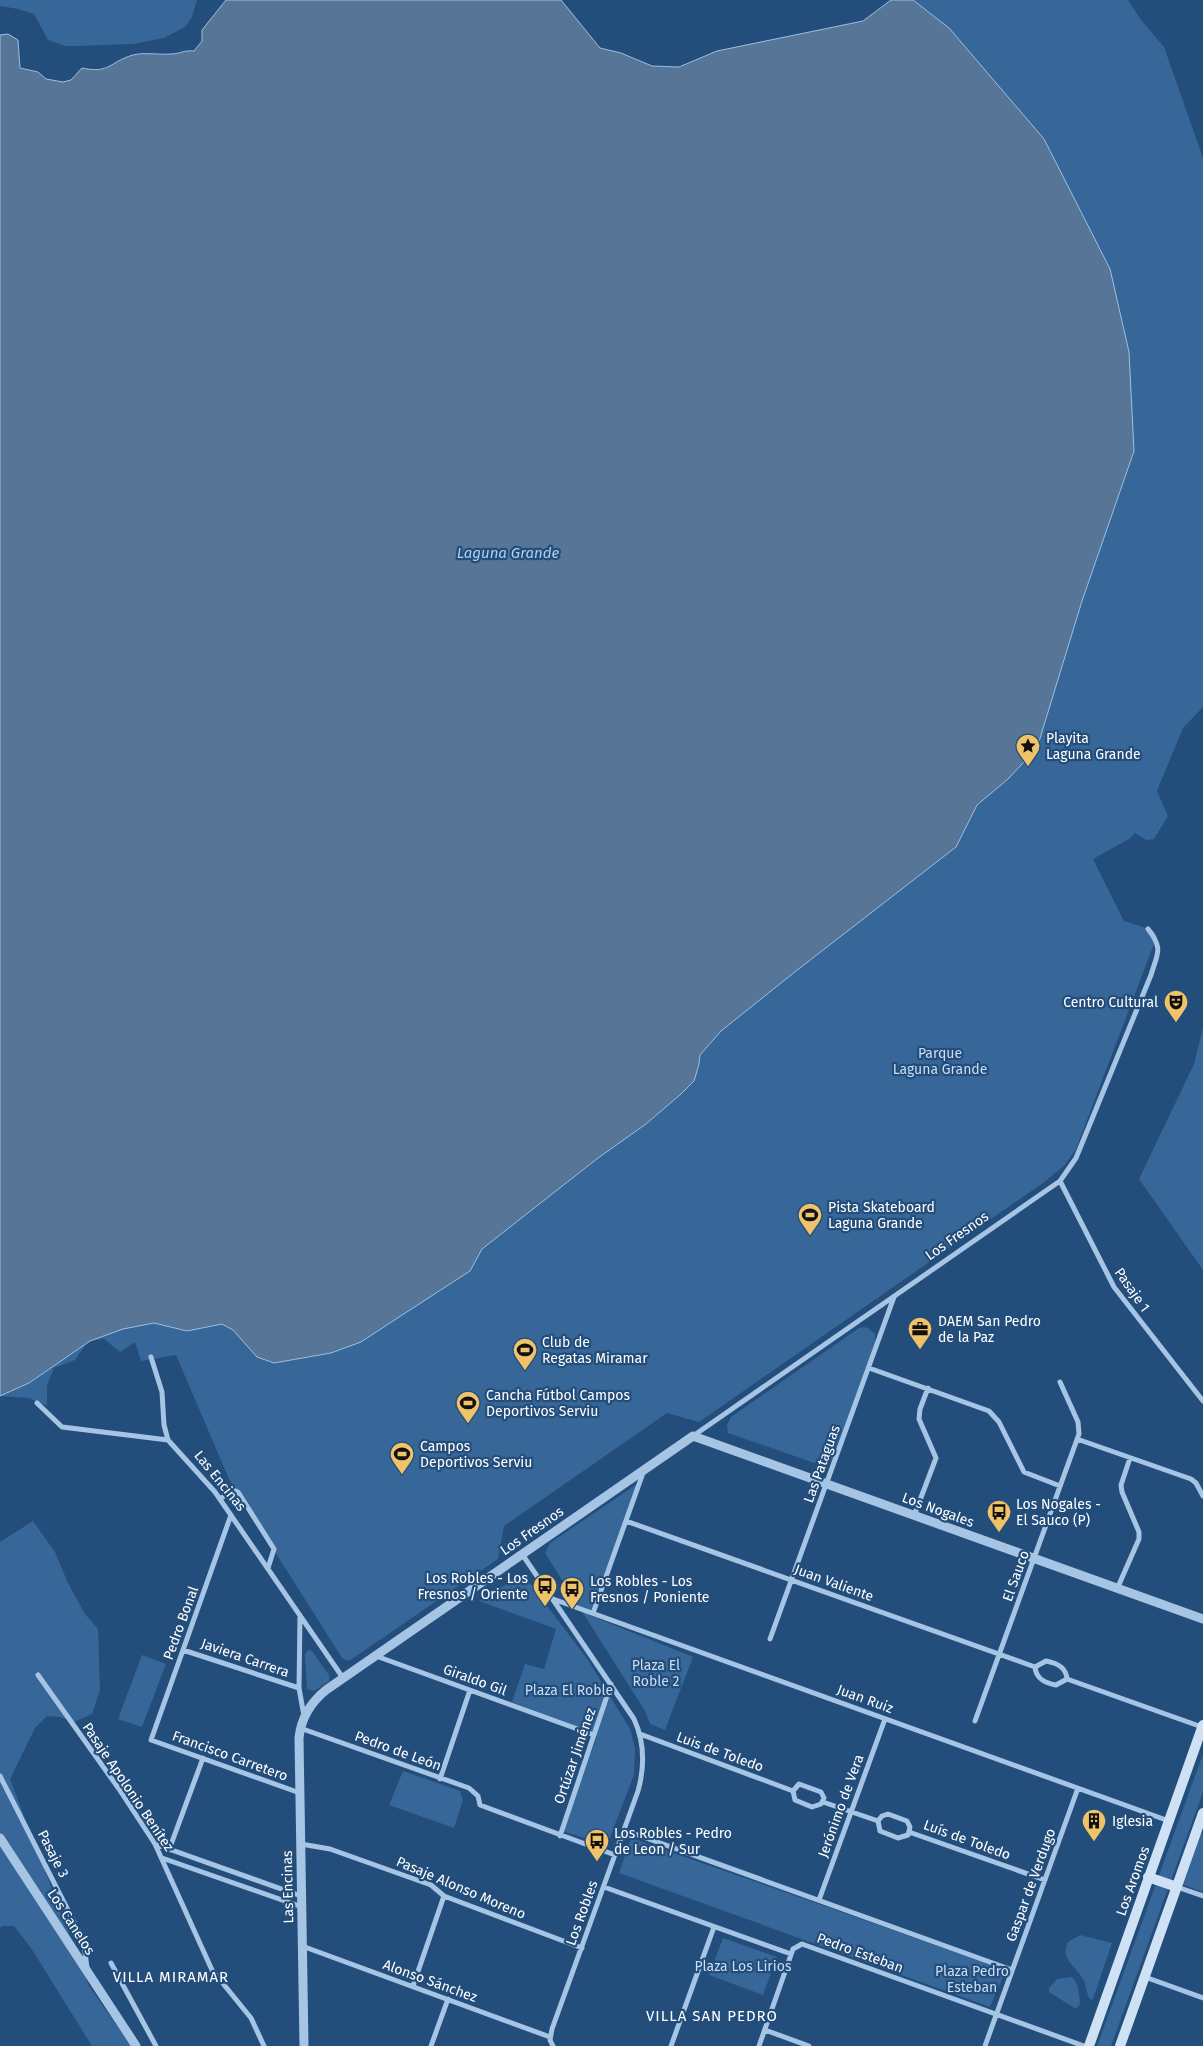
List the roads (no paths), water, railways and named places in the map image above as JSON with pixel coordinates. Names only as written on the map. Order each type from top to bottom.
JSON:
[{"type":"main road","name":"Los Aromos","points":[[1088,2046],[1203,1726]]},
{"type":"main road","points":[[1120,2046],[1177,1887],[1201,1828],[1203,1813]]},
{"type":"main road","points":[[1148,1877],[1177,1887]]},
{"type":"street","name":"Los Fresnos","points":[[300,1728],[304,1717],[319,1695],[1060,1181],[1076,1158],[1151,975],[1159,947],[1156,939],[1148,930]]},
{"type":"street","name":"Pasaje 1","points":[[1060,1181],[1114,1287],[1203,1401]]},
{"type":"street","name":"Las Pataguas","points":[[770,1639],[895,1296]]},
{"type":"street","points":[[37,1403],[62,1427],[168,1440],[164,1425],[162,1392],[151,1357]]},
{"type":"street","points":[[869,1368],[990,1411],[999,1422],[1024,1472],[1060,1486]]},
{"type":"street","name":"El Sauco","points":[[975,1721],[1077,1439],[1078,1422],[1060,1382]]},
{"type":"street","points":[[914,1516],[936,1458],[920,1419],[920,1409],[928,1388]]},
{"type":"street","name":"Los Nogales","points":[[693,1436],[1203,1619]]},
{"type":"street","points":[[1077,1439],[1191,1479],[1196,1483],[1203,1496]]},
{"type":"street","name":"Las Encinas","points":[[168,1440],[220,1499],[343,1678]]},
{"type":"street","points":[[1117,1588],[1139,1539],[1139,1532],[1122,1492],[1121,1485],[1130,1458]]},
{"type":"street","points":[[592,1614],[643,1470]]},
{"type":"street","points":[[220,1499],[234,1490],[238,1492],[274,1549],[268,1568]]},
{"type":"street","name":"Pedro Bonal","points":[[151,1740],[231,1515]]},
{"type":"street","name":"Juan Valiente","points":[[626,1520],[1035,1667],[1046,1661],[1057,1664],[1065,1670],[1067,1678]]},
{"type":"street","name":"Los Robles","points":[[522,1554],[634,1719],[643,1747],[643,1771],[638,1791],[550,2037]]},
{"type":"street","name":"Juan Ruiz","points":[[553,1599],[1169,1820]]},
{"type":"street","points":[[300,1615],[299,1688],[304,1717]]},
{"type":"street","name":"Javiera Carrera","points":[[183,1650],[299,1688]]},
{"type":"street","name":"Giraldo Gil","points":[[376,1656],[594,1735]]},
{"type":"street","name":"Juan Valiente","points":[[1035,1667],[1037,1676],[1048,1683],[1056,1685],[1067,1678]]},
{"type":"street","name":"Pasaje Apolonio Benítez","points":[[38,1675],[119,1790],[154,1844],[212,1970],[251,2018],[264,2046]]},
{"type":"street","name":"Juan Valiente","points":[[1067,1678],[1203,1726]]},
{"type":"street","name":"Ortúzar Jiménez","points":[[560,1836],[611,1684]]},
{"type":"street","points":[[440,1778],[470,1690]]},
{"type":"street","name":"Jerónimo de Vera","points":[[819,1900],[885,1718]]},
{"type":"street","name":"Las Encinas","points":[[300,1728],[304,2046]]},
{"type":"street","name":"Pedro de León","points":[[300,1728],[472,1790],[478,1796],[480,1805],[560,1836]]},
{"type":"street","name":"Luis de Toledo","points":[[640,1734],[793,1790]]},
{"type":"street","name":"Francisco Carretero","points":[[151,1740],[300,1793]]},
{"type":"street","points":[[170,1850],[204,1758]]},
{"type":"street","name":"Pasaje 3","points":[[0,1776],[78,1930],[85,1952],[88,1973]]},
{"type":"street","name":"Luis de Toledo","points":[[799,1784],[818,1790],[823,1794],[823,1802],[816,1807],[798,1802],[793,1797],[793,1790],[799,1784]]},
{"type":"street","name":"Gaspar de Verdugo","points":[[985,2046],[1078,1788]]},
{"type":"street","name":"Luis de Toledo","points":[[823,1802],[878,1821]]},
{"type":"street","name":"Luis de Toledo","points":[[888,1814],[904,1819],[909,1824],[909,1832],[902,1838],[890,1836],[880,1831],[878,1821],[882,1816],[888,1814]]},
{"type":"street","points":[[624,1830],[1012,1970]]},
{"type":"street","name":"Luís de Toledo","points":[[909,1832],[1045,1880]]},
{"type":"street","points":[[560,1836],[615,1855]]},
{"type":"street","name":"Los Canelos","points":[[0,1838],[136,2046]]},
{"type":"street","points":[[154,1844],[302,1896]]},
{"type":"street","name":"Pasaje Alonso Moreno","points":[[301,1844],[330,1849],[431,1885],[444,1896],[582,1948]]},
{"type":"street","points":[[162,1858],[302,1907]]},
{"type":"street","points":[[1177,1887],[1203,1896]]},
{"type":"street","points":[[604,1888],[792,1954],[759,2046]]},
{"type":"street","points":[[413,1986],[444,1896]]},
{"type":"street","points":[[671,2046],[714,1927]]},
{"type":"street","name":"Pedro Esteban","points":[[792,1954],[796,1946],[805,1945],[1084,2046]]},
{"type":"street","name":"Alonso Sánchez","points":[[302,1946],[550,2037]]},
{"type":"street","points":[[111,1963],[156,2046]]},
{"type":"street","points":[[1144,1977],[1203,1998]]},
{"type":"street","points":[[431,2046],[448,1999]]},
{"type":"street","points":[[765,2030],[808,2046]]},
{"type":"street","points":[[550,2037],[553,2046]]},
{"type":"water","name":"Laguna Grande","points":[[226,0],[561,0],[600,48],[621,53],[652,66],[679,67],[717,51],[863,21],[891,0],[913,0],[949,28],[1044,139],[1110,269],[1129,352],[1134,451],[1082,601],[1037,748],[1008,779],[977,805],[956,847],[721,1031],[700,1055],[694,1081],[681,1094],[646,1124],[598,1158],[482,1249],[470,1271],[361,1342],[331,1353],[274,1363],[257,1357],[233,1330],[222,1324],[187,1331],[154,1323],[123,1329],[90,1341],[29,1383],[0,1396],[0,35],[8,34],[18,40],[20,68],[38,72],[46,79],[63,82],[71,80],[82,68],[104,68],[133,55],[174,54],[194,51],[202,41],[202,30]]},
{"type":"place","name":"Playita Laguna Grande","points":[[1028,767]]},
{"type":"place","name":"Centro Cultural","points":[[1176,1023]]},
{"type":"place","name":"Pista Skateboard Laguna Grande","points":[[810,1236]]},
{"type":"place","name":"DAEM San Pedro de la Paz","points":[[920,1350]]},
{"type":"place","name":"Club de Regatas Miramar","points":[[525,1371]]},
{"type":"place","name":"Cancha Fútbol Campos Deportivos Serviu","points":[[468,1424]]},
{"type":"place","name":"Campos Deportivos Serviu","points":[[402,1475]]},
{"type":"place","name":"Los Nogales - El Sauco (P)","points":[[999,1533]]},
{"type":"place","name":"Los Robles - Los Fresnos / Oriente","points":[[545,1607]]},
{"type":"place","name":"Los Robles - Los Fresnos / Poniente","points":[[572,1610]]},
{"type":"place","name":"Iglesia","points":[[1094,1842]]},
{"type":"place","name":"Los Robles - Pedro de Leon / Sur","points":[[597,1862]]},
{"type":"district","name":"VILLA MIRAMAR","points":[[171,1977]]},
{"type":"district","name":"VILLA SAN PEDRO","points":[[712,2016]]},
{"type":"park label","name":"Parque Laguna Grande","points":[[940,1062]]},
{"type":"park label","name":"Plaza El Roble 2","points":[[656,1674]]},
{"type":"park label","name":"Plaza El Roble","points":[[569,1690]]},
{"type":"park label","name":"Plaza Los Lirios","points":[[743,1966]]},
{"type":"park label","name":"Plaza Pedro Esteban","points":[[972,1979]]}]
